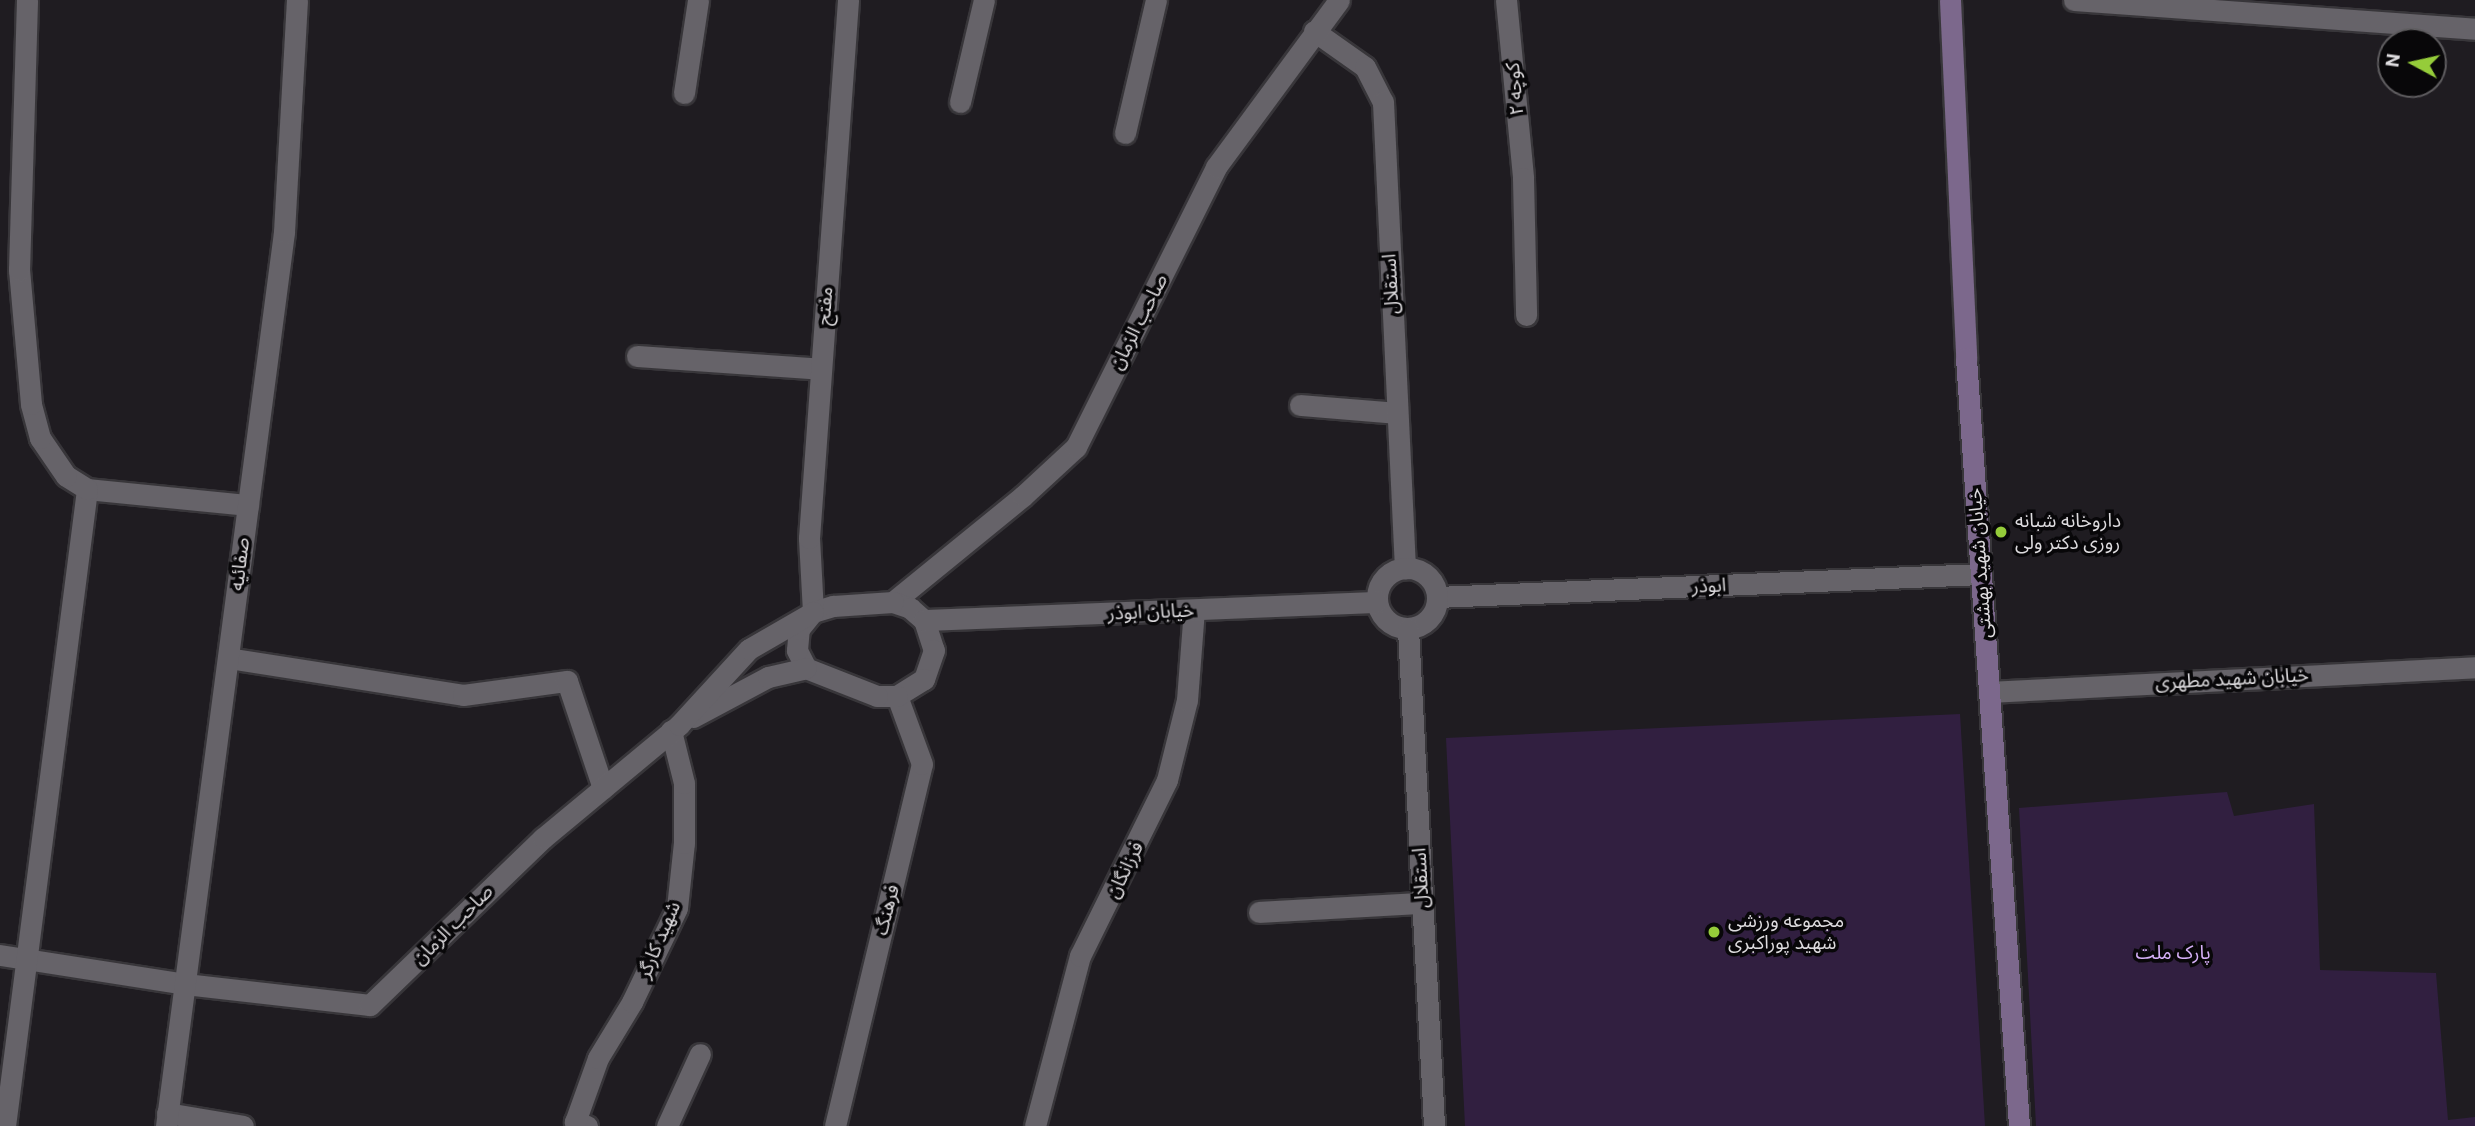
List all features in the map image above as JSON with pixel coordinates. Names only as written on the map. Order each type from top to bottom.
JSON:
[{"type":"main road","name":"خیابان شهید بهشتی","points":[[1950,0],[1981,574],[2019,1126]]},
{"type":"street","points":[[27,0],[19,270],[31,404],[40,438],[66,475],[87,489],[248,505]]},
{"type":"street","name":"صفائیه","points":[[167,1119],[284,232],[297,0]]},
{"type":"street","points":[[684,93],[698,0]]},
{"type":"street","name":"مفتح","points":[[813,612],[809,538],[848,0]]},
{"type":"street","points":[[960,102],[984,0]]},
{"type":"street","points":[[1125,133],[1156,0]]},
{"type":"street","name":"صاحب الزمان","points":[[893,602],[1023,496],[1076,447],[1216,167],[1339,0]]},
{"type":"street","name":"کوچه ۲","points":[[1506,0],[1523,178],[1526,314]]},
{"type":"street","points":[[2074,0],[2132,1],[2475,29]]},
{"type":"street","name":"استقلال","points":[[1314,31],[1365,67],[1383,102],[1405,568]]},
{"type":"street","points":[[637,356],[821,369]]},
{"type":"street","points":[[1300,405],[1397,413]]},
{"type":"street","points":[[5,1126],[29,960],[87,489]]},
{"type":"street","points":[[1405,568],[1426,573],[1437,597],[1437,609],[1425,624],[1408,629],[1388,623],[1377,602],[1378,587],[1390,572],[1405,568]]},
{"type":"street","name":"ابوذر","points":[[1437,597],[1981,574]]},
{"type":"street","points":[[893,602],[910,608],[924,620],[934,650],[924,679],[897,696],[877,696],[806,668],[768,677],[675,728],[749,649],[813,612],[833,606],[893,602]]},
{"type":"street","name":"خیابان ابوذر","points":[[924,620],[1377,602]]},
{"type":"street","name":"فرزانگان","points":[[1035,1126],[1080,956],[1167,780],[1187,700],[1194,610]]},
{"type":"street","points":[[806,668],[797,650],[799,629],[813,612]]},
{"type":"street","name":"استقلال","points":[[1408,629],[1434,1126]]},
{"type":"street","points":[[228,658],[463,695],[567,681],[603,788]]},
{"type":"street","name":"خیابان شهید مطهری","points":[[1989,692],[2475,667]]},
{"type":"street","name":"فرهنگ","points":[[835,1126],[922,764],[897,696]]},
{"type":"street","name":"صاحب الزمان","points":[[185,984],[370,1005],[400,980],[448,925],[675,728]]},
{"type":"street","name":"شهید کارگر","points":[[578,1125],[598,1058],[632,1002],[677,908],[684,843],[684,783],[675,728]]},
{"type":"street","points":[[1259,912],[1422,903]]},
{"type":"street","points":[[0,955],[185,984]]},
{"type":"street","points":[[667,1126],[700,1054]]},
{"type":"street","points":[[167,1119],[243,1126]]},
{"type":"green space","name":"مجموعه ورزشی شهید پوراکبری","points":[[1960,714],[1985,1126],[1465,1126],[1446,738]]},
{"type":"green space","name":"پارک ملت","points":[[2227,792],[2234,816],[2314,804],[2320,970],[2436,973],[2448,1120],[2475,1117],[2475,1126],[2036,1126],[2019,808]]},
{"type":"place","name":"داروخانه شبانه روزی دکتر ولی","points":[[2001,532]]},
{"type":"place","name":"مجموعه ورزشی شهید پوراکبری","points":[[1714,932]]}]
